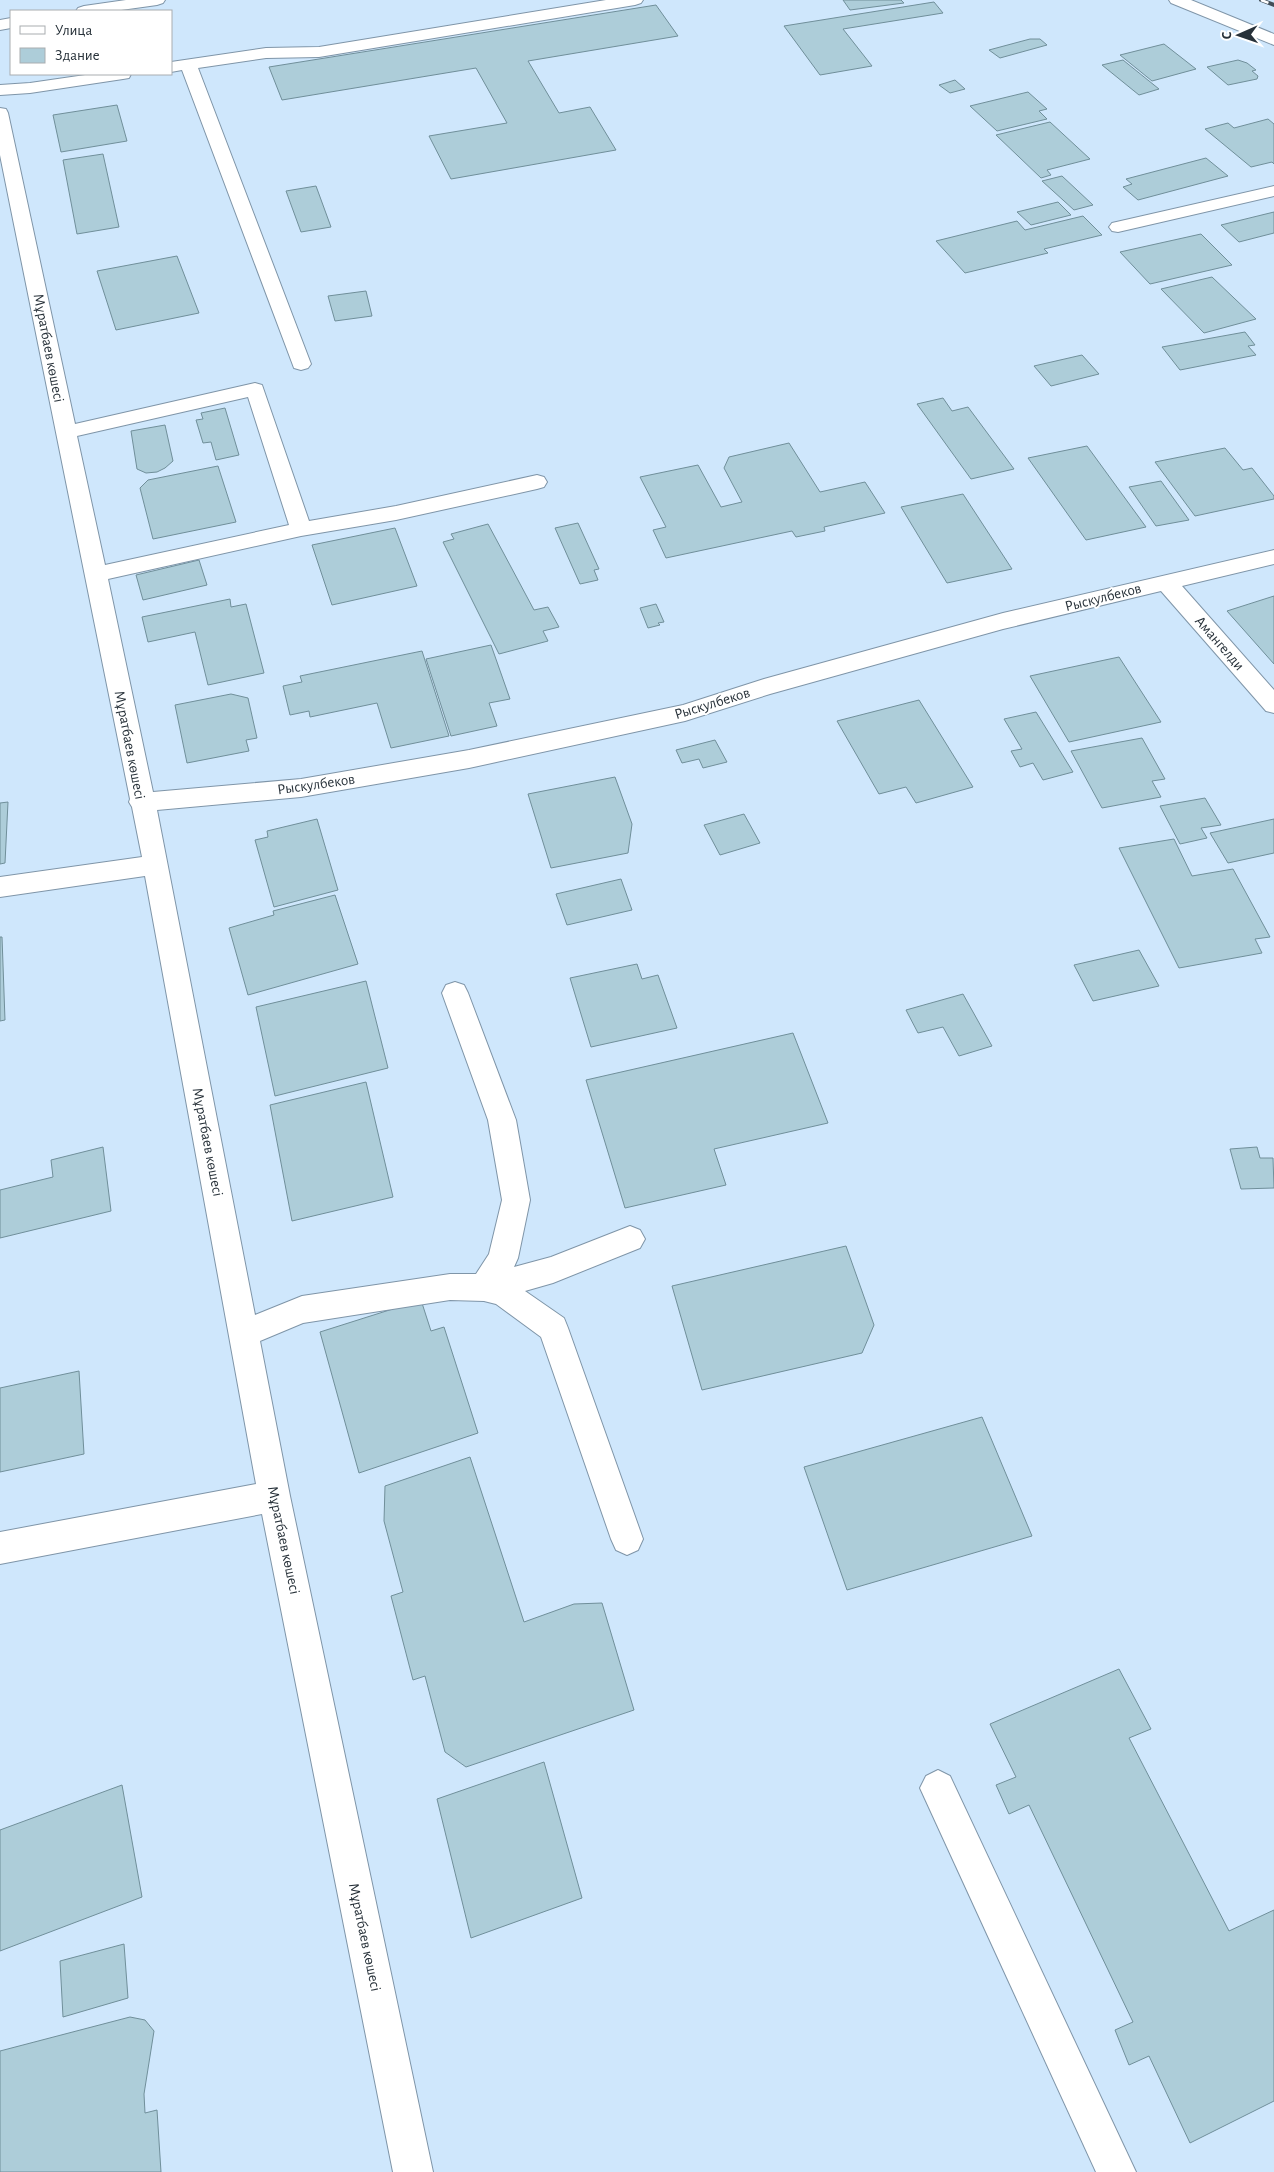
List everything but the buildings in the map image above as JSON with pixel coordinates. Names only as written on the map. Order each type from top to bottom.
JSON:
[{"type":"street","points":[[91,10],[157,0]]},
{"type":"street","points":[[301,364],[180,65],[266,53],[319,52],[636,0]]},
{"type":"street","points":[[1177,0],[1274,40]]},
{"type":"street","points":[[0,90],[30,88],[117,75]]},
{"type":"street","name":"Мұратбаев көшесі","points":[[0,113],[141,802],[156,865],[274,1496],[413,2172]]},
{"type":"street","points":[[1118,227],[1274,191]]},
{"type":"street","points":[[66,432],[255,389],[301,529]]},
{"type":"street","points":[[95,575],[301,529],[396,513],[537,482]]},
{"type":"street","name":"Рыскулбеков","points":[[141,802],[301,788],[497,753],[685,713],[764,687],[1003,621],[1274,557]]},
{"type":"street","name":"Амангелди","points":[[1166,582],[1274,704]]},
{"type":"street","points":[[0,887],[156,865]]},
{"type":"street","points":[[455,993],[502,1120],[516,1200],[503,1258],[484,1288]]},
{"type":"street","points":[[484,1288],[553,1270],[630,1239]]},
{"type":"street","points":[[244,1334],[302,1310],[450,1287],[484,1288],[503,1292],[553,1328],[627,1539]]},
{"type":"street","points":[[0,1548],[274,1496]]},
{"type":"street","points":[[938,1788],[1116,2172]]},
{"type":"railway","points":[[1261,0],[1274,5]]}]
